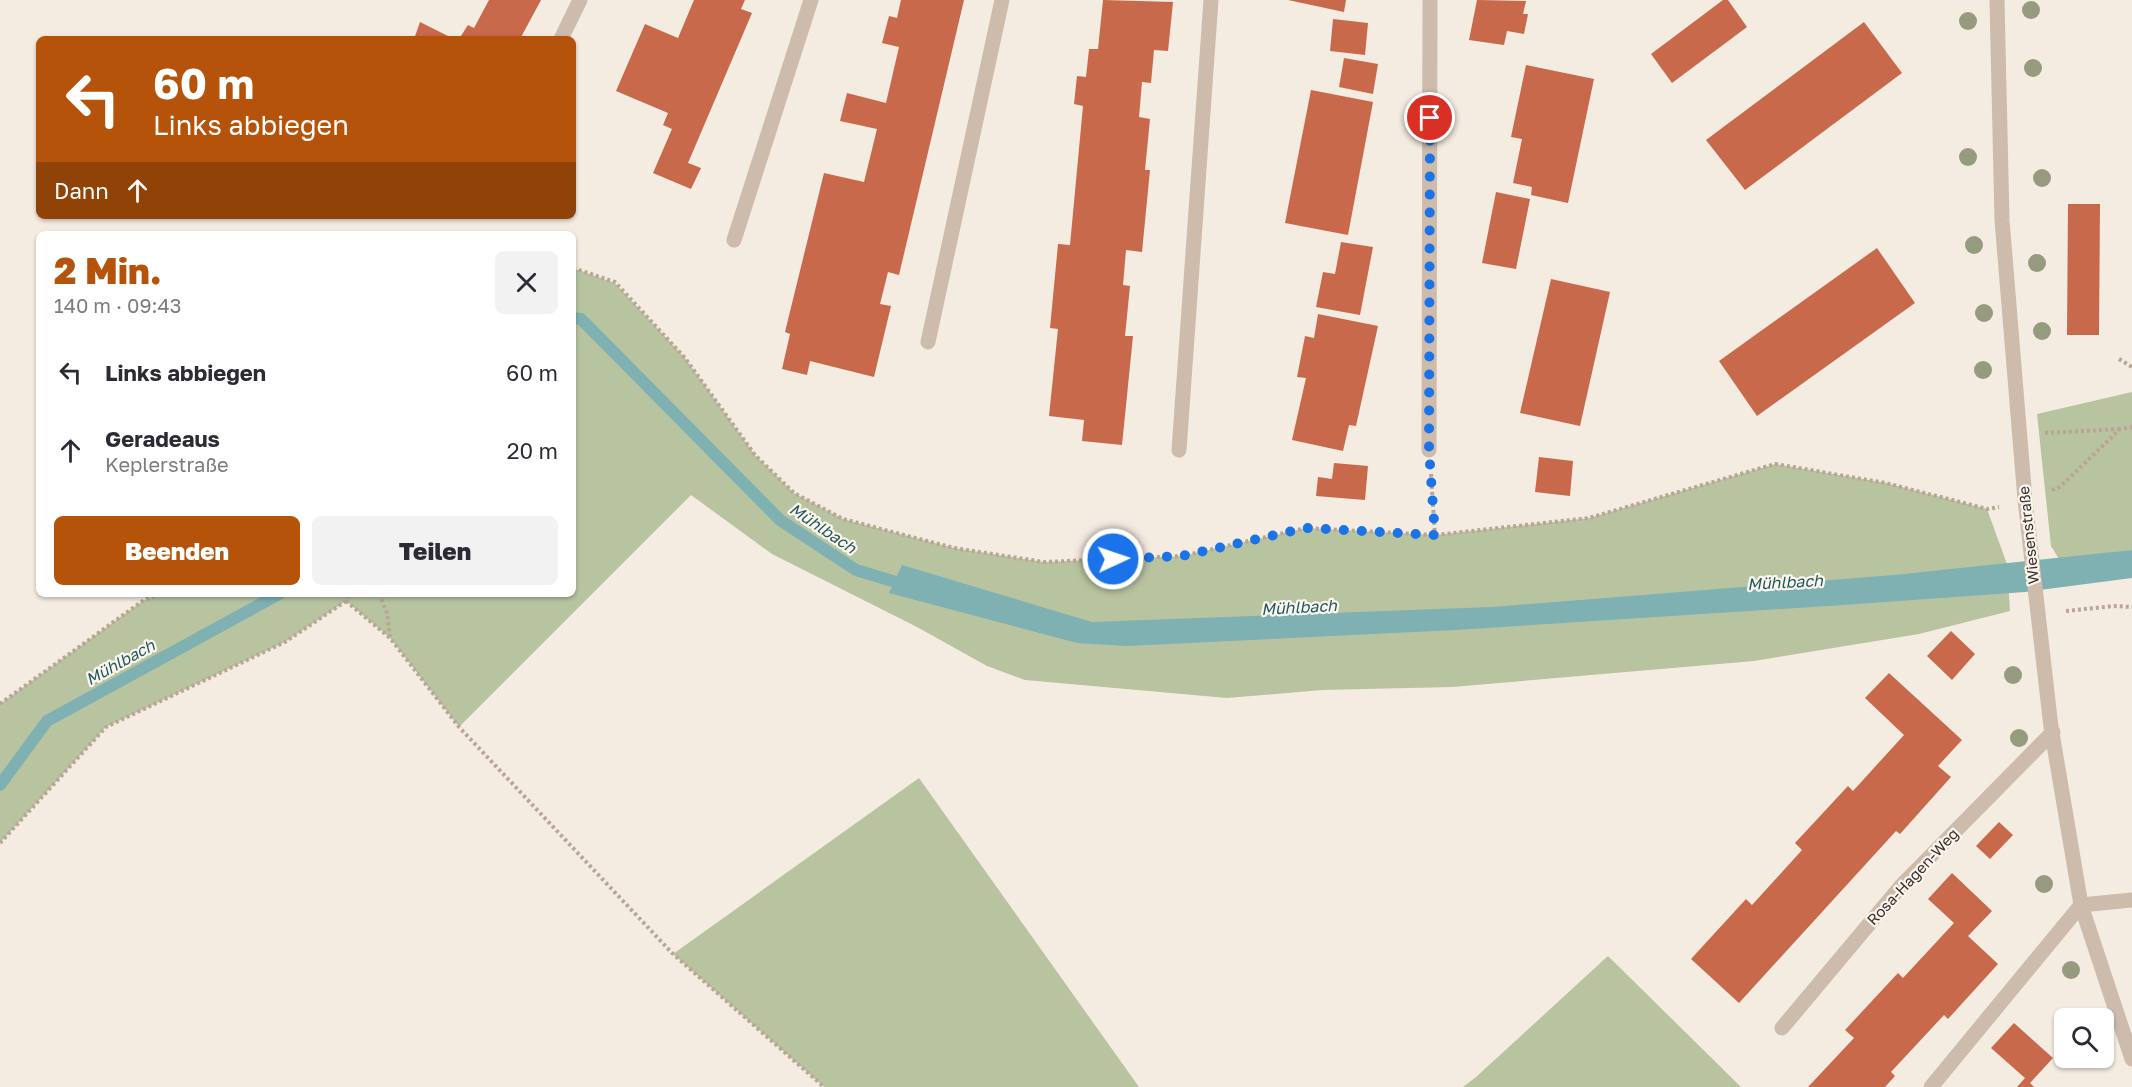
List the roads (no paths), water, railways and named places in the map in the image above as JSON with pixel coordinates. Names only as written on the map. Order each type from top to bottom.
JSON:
[{"type":"street","points":[[562,36],[580,0]]},
{"type":"street","points":[[734,240],[811,0]]},
{"type":"street","points":[[928,342],[1002,0]]},
{"type":"street","points":[[1179,450],[1211,0]]},
{"type":"street","points":[[1429,450],[1430,0]]},
{"type":"street","name":"Wiesenstraße","points":[[1997,0],[2002,220],[2030,537],[2053,732],[2081,905],[2132,1059]]},
{"type":"street","name":"Rosa-Hagen-Weg","points":[[1782,1028],[1901,886],[2053,732]]},
{"type":"street","points":[[1931,1087],[2081,905],[2132,900]]},
{"type":"water","points":[[2132,550],[2132,578],[2025,592],[1456,630],[1127,646],[1077,643],[889,593],[902,565],[1092,622],[1492,607],[1894,575]]},
{"type":"waterway","name":"Mühlbach","points":[[576,318],[581,319],[780,520],[856,570],[909,586]]},
{"type":"waterway","name":"Mühlbach","points":[[0,785],[47,721],[274,597]]}]
